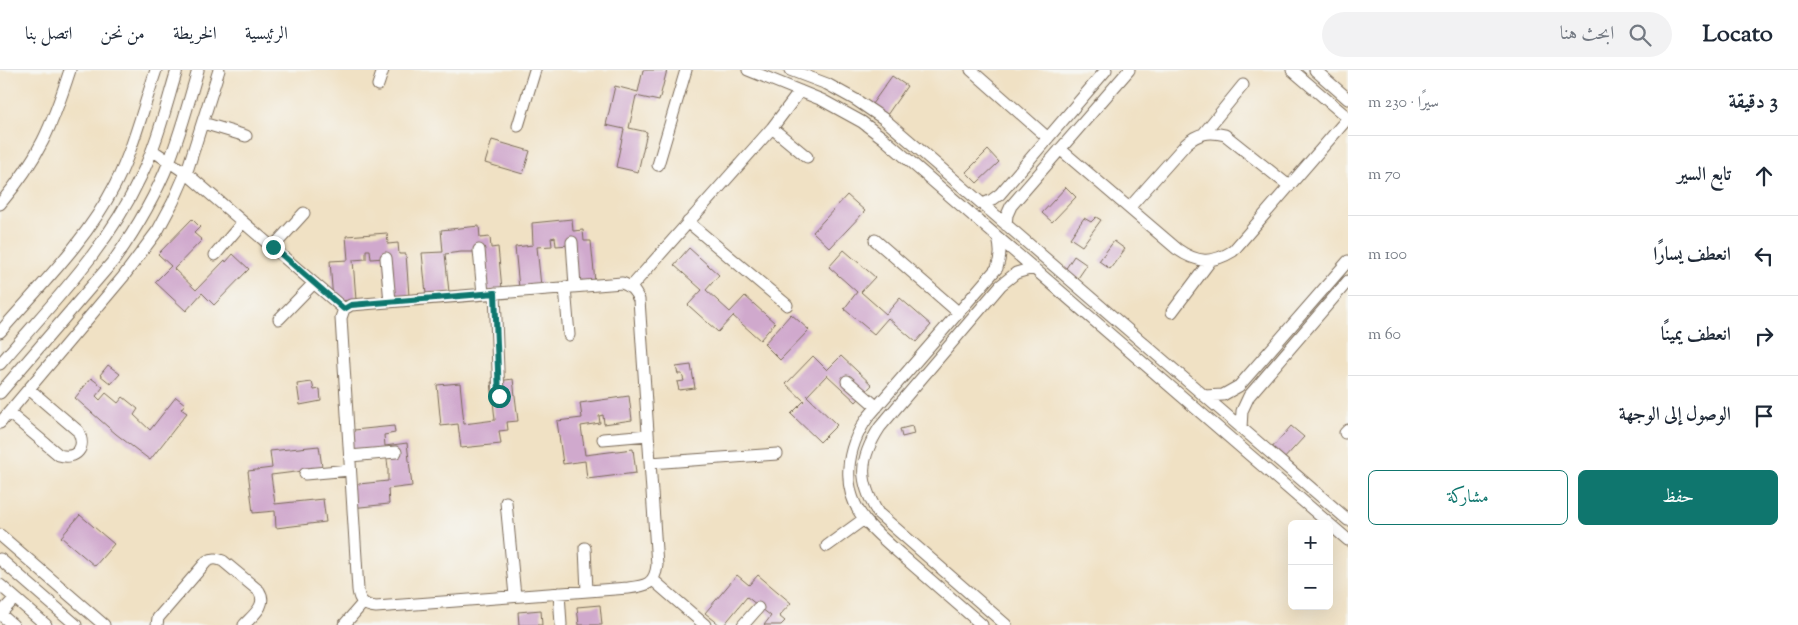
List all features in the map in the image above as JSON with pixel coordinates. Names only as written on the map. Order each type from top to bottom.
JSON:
[{"type":"street","points":[[0,204],[23,176],[47,136],[70,70]]},
{"type":"street","points":[[0,332],[71,250],[97,215],[115,185],[128,154],[156,70]]},
{"type":"street","points":[[0,364],[82,268],[111,230],[127,205],[152,150],[177,70]]},
{"type":"street","points":[[0,393],[115,259],[145,212],[169,162],[198,70]]},
{"type":"street","points":[[0,423],[145,249],[173,202],[186,173],[219,70]]},
{"type":"street","points":[[378,86],[383,70]]},
{"type":"street","points":[[518,126],[535,70]]},
{"type":"street","points":[[658,166],[686,70]]},
{"type":"street","points":[[748,70],[835,107],[862,122],[883,138],[1348,540]]},
{"type":"street","points":[[790,70],[827,84],[856,100],[884,119],[1348,520]]},
{"type":"street","points":[[971,70],[1048,138]]},
{"type":"street","points":[[983,204],[996,197],[1106,70]]},
{"type":"street","points":[[1006,225],[1007,215],[1011,206],[1129,70]]},
{"type":"street","points":[[1060,149],[1187,256],[1198,260],[1211,260],[1223,257],[1233,251],[1348,118],[1292,70]]},
{"type":"street","points":[[1315,70],[1348,98]]},
{"type":"street","points":[[1204,133],[1243,85]]},
{"type":"street","points":[[630,287],[772,128],[800,91]]},
{"type":"street","points":[[203,123],[246,136]]},
{"type":"street","points":[[772,128],[808,157]]},
{"type":"street","points":[[1129,208],[1186,144],[1194,137],[1204,133],[1215,132],[1225,135],[1289,186]]},
{"type":"street","points":[[152,150],[186,173],[344,309]]},
{"type":"street","points":[[273,247],[304,213]]},
{"type":"street","points":[[215,255],[243,222]]},
{"type":"street","points":[[688,222],[787,305]]},
{"type":"street","points":[[982,625],[881,537],[864,518],[854,501],[849,480],[849,463],[853,443],[859,430],[997,268],[1001,250],[998,238]]},
{"type":"street","points":[[875,240],[959,313]]},
{"type":"street","points":[[569,335],[572,242]]},
{"type":"street","points":[[479,250],[483,294]]},
{"type":"street","points":[[386,258],[390,302]]},
{"type":"street","points":[[1172,312],[1211,260]]},
{"type":"street","points":[[1204,396],[1223,395],[1239,386],[1348,261]]},
{"type":"street","points":[[1006,625],[878,513],[868,497],[864,479],[864,460],[870,442],[880,427],[986,302],[1008,279],[1033,268]]},
{"type":"street","points":[[1241,428],[1242,411],[1249,396],[1348,281]]},
{"type":"street","points":[[279,319],[314,283]]},
{"type":"street","points":[[616,283],[630,287],[636,293],[638,300],[657,565],[656,573],[652,580],[641,586],[587,591],[376,607],[362,603],[358,597],[350,470],[342,318],[344,309],[351,305],[570,286],[616,283]]},
{"type":"street","points":[[495,293],[499,396]]},
{"type":"street","points":[[975,294],[986,302]]},
{"type":"street","points":[[848,381],[877,407]]},
{"type":"street","points":[[9,413],[59,455],[66,457],[78,451],[82,445],[82,438],[78,431],[29,389]]},
{"type":"street","points":[[603,439],[648,435]]},
{"type":"street","points":[[350,456],[396,452]]},
{"type":"street","points":[[650,463],[777,454]]},
{"type":"street","points":[[305,474],[350,470]]},
{"type":"street","points":[[506,502],[515,596]]},
{"type":"street","points":[[827,546],[864,518]]},
{"type":"street","points":[[0,535],[104,625]]},
{"type":"street","points":[[585,548],[587,591]]},
{"type":"street","points":[[0,558],[76,625]]},
{"type":"street","points":[[157,625],[158,618],[207,561],[218,558],[260,591],[262,596],[262,605],[244,625]]},
{"type":"street","points":[[27,582],[39,568]]},
{"type":"street","points":[[652,580],[705,625]]},
{"type":"street","points":[[0,585],[46,625]]},
{"type":"street","points":[[559,593],[561,625]]},
{"type":"street","points":[[13,625],[0,614],[15,598]]},
{"type":"street","points":[[344,625],[362,603]]},
{"type":"street","points":[[743,625],[758,608]]},
{"type":"building","points":[[643,70],[667,70],[659,101],[636,96],[629,128],[647,132],[638,172],[616,167],[624,129],[606,125],[615,86],[638,92]]},
{"type":"building","points":[[892,76],[907,86],[887,115],[872,104]]},
{"type":"building","points":[[492,140],[530,151],[523,174],[485,163]]},
{"type":"building","points":[[988,150],[999,162],[977,183],[966,172]]},
{"type":"building","points":[[1066,187],[1076,197],[1052,222],[1042,213]]},
{"type":"building","points":[[847,195],[865,211],[830,248],[813,232]]},
{"type":"building","points":[[1096,217],[1101,220],[1082,246],[1070,238],[1084,218],[1091,222]]},
{"type":"building","points":[[192,219],[200,227],[194,233],[202,240],[174,269],[196,290],[233,254],[249,269],[214,305],[202,293],[186,311],[155,282],[171,266],[158,254]]},
{"type":"building","points":[[572,219],[573,231],[583,230],[584,241],[591,241],[595,282],[572,284],[569,245],[556,246],[555,237],[551,238],[552,246],[537,247],[541,286],[519,288],[515,247],[533,245],[532,223]]},
{"type":"building","points":[[479,226],[480,238],[490,237],[491,248],[498,247],[502,289],[480,292],[476,252],[461,252],[445,254],[449,292],[426,294],[422,253],[443,252],[441,230]]},
{"type":"building","points":[[387,233],[388,244],[398,243],[399,254],[406,254],[409,296],[387,298],[384,258],[371,259],[370,250],[366,250],[366,259],[353,260],[356,300],[333,301],[330,261],[348,260],[346,236]]},
{"type":"building","points":[[1114,241],[1125,249],[1110,269],[1099,261]]},
{"type":"building","points":[[689,248],[719,275],[706,290],[730,312],[745,296],[775,323],[760,340],[733,316],[718,332],[688,305],[702,290],[674,265]]},
{"type":"building","points":[[844,250],[875,277],[861,292],[886,314],[900,298],[931,325],[916,342],[888,318],[874,334],[844,309],[857,292],[829,267]]},
{"type":"building","points":[[1074,256],[1087,265],[1074,284],[1061,276]]},
{"type":"building","points":[[791,314],[809,330],[780,360],[764,344]]},
{"type":"building","points":[[813,356],[827,370],[841,356],[872,385],[856,402],[827,375],[807,396],[837,425],[820,442],[791,414],[804,401],[786,384]]},
{"type":"building","points":[[108,365],[120,374],[111,384],[100,375]]},
{"type":"building","points":[[691,365],[695,388],[679,390],[677,382],[684,381],[682,374],[678,374],[676,367]]},
{"type":"building","points":[[91,378],[103,387],[96,396],[100,400],[106,393],[118,403],[123,397],[138,409],[134,415],[150,430],[176,397],[185,404],[181,409],[187,413],[150,460],[116,434],[75,398]]},
{"type":"building","points":[[513,379],[518,421],[507,422],[508,430],[499,431],[501,444],[461,448],[458,424],[441,426],[437,385],[460,383],[464,424],[495,420],[491,382]]},
{"type":"building","points":[[312,382],[314,390],[320,389],[321,401],[300,405],[297,384]]},
{"type":"building","points":[[629,396],[632,420],[604,424],[603,415],[599,416],[600,423],[581,426],[585,455],[633,449],[636,473],[587,479],[585,461],[563,464],[557,421],[582,418],[580,403]]},
{"type":"building","points":[[394,426],[395,433],[384,435],[385,446],[407,443],[412,486],[388,489],[389,504],[351,508],[349,485],[388,481],[388,468],[386,452],[346,455],[344,431]]},
{"type":"building","points":[[912,426],[914,434],[902,437],[900,429]]},
{"type":"building","points":[[1291,426],[1304,437],[1282,461],[1270,450]]},
{"type":"building","points":[[319,446],[322,467],[271,475],[275,504],[323,499],[326,522],[276,528],[275,511],[253,513],[248,471],[272,468],[270,451]]},
{"type":"building","points":[[80,515],[114,544],[95,566],[61,537]]},
{"type":"building","points":[[737,575],[749,585],[758,575],[791,603],[779,616],[785,621],[781,625],[764,625],[771,616],[747,597],[724,625],[720,625],[705,613]]},
{"type":"building","points":[[600,605],[602,625],[579,625],[577,607]]},
{"type":"building","points":[[541,610],[542,625],[519,625],[518,612]]},
{"type":"route","points":[[273,247],[344,309],[351,305],[495,293],[499,396]]}]
